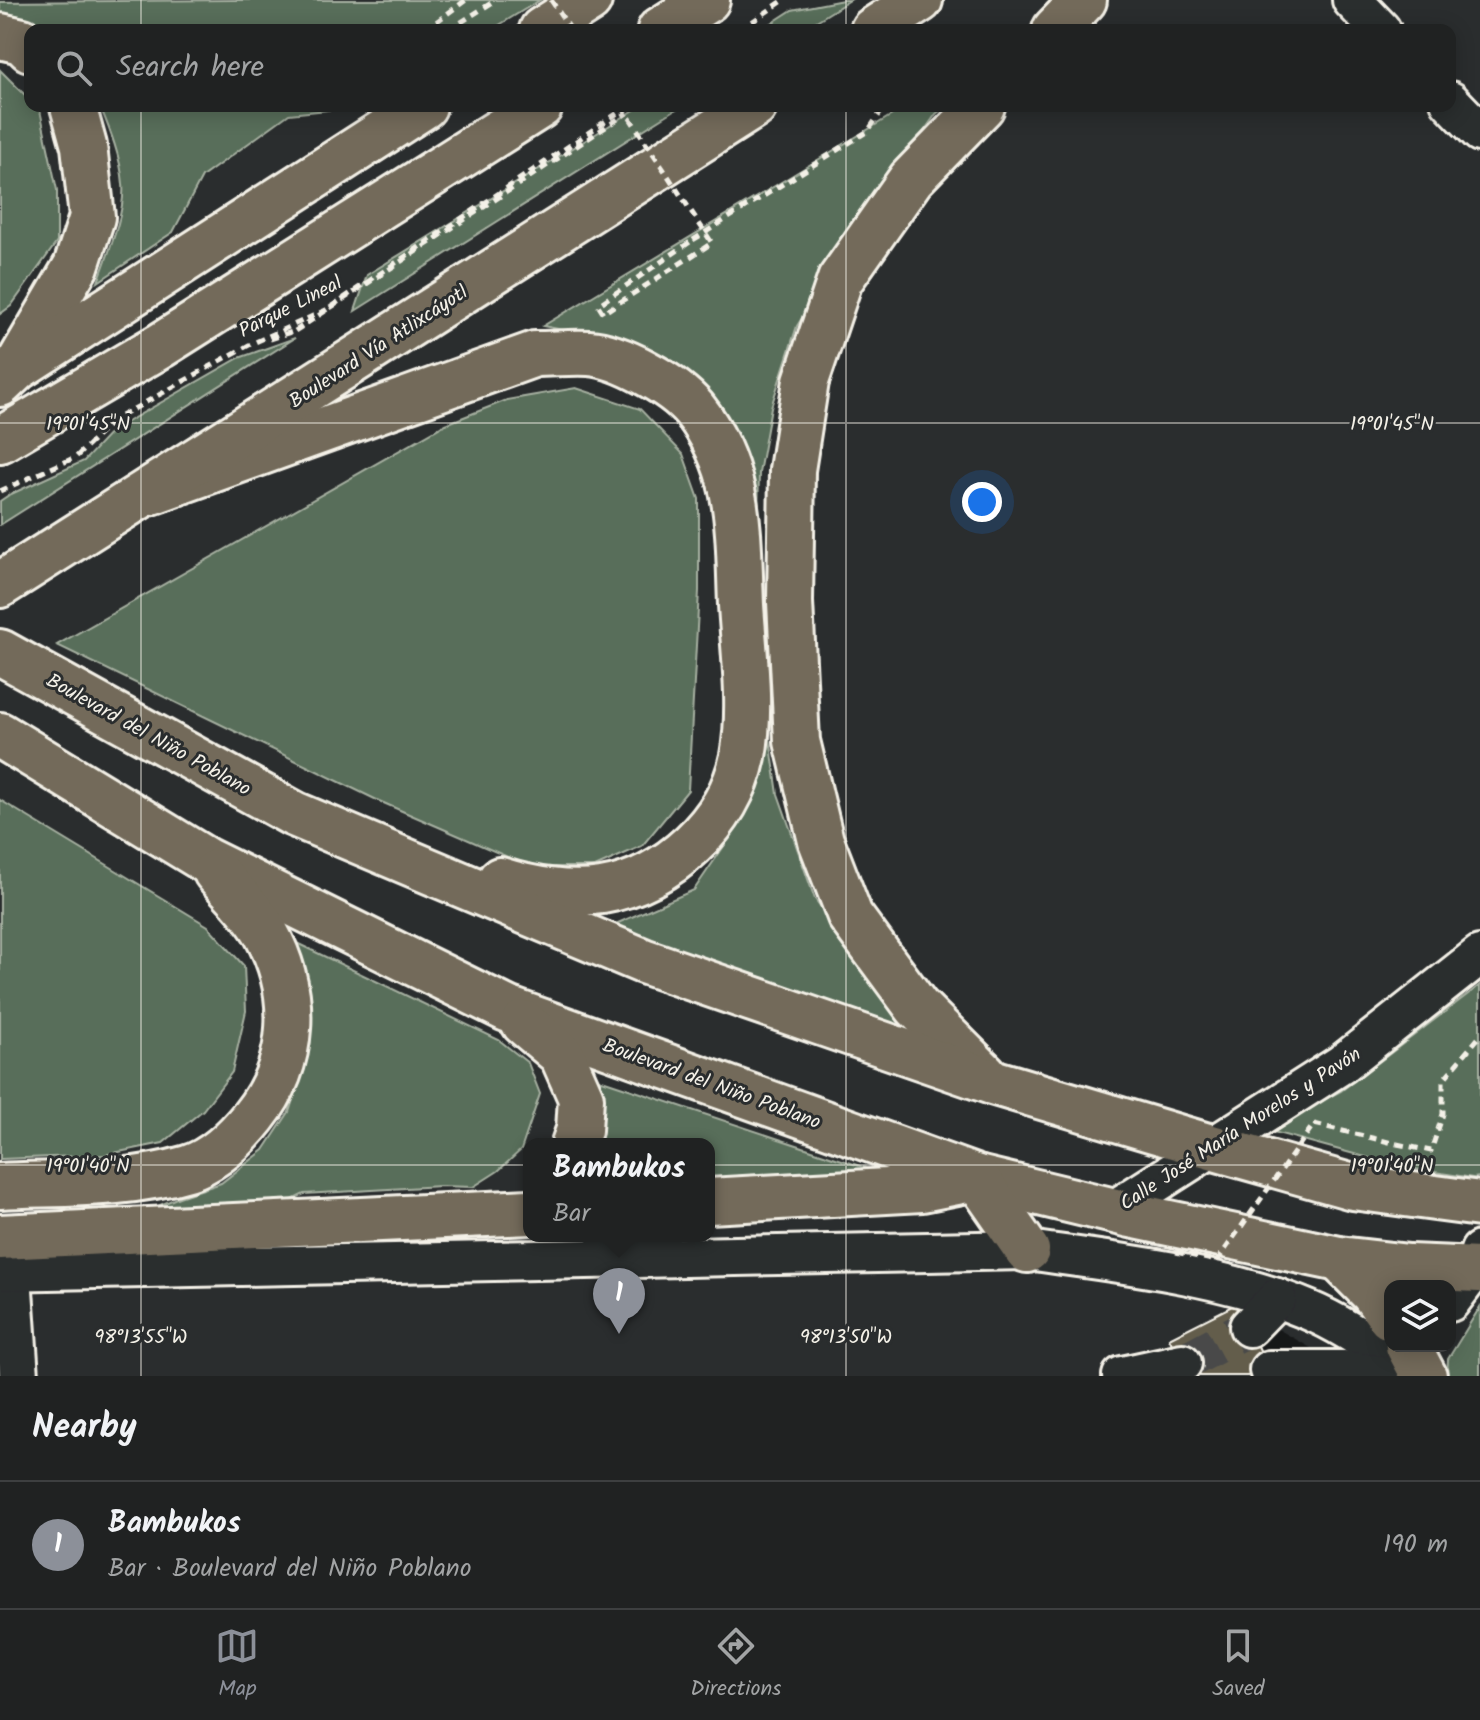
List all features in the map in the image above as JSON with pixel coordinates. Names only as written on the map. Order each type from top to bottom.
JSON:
[{"type":"main road","points":[[551,24],[589,0]]},
{"type":"main road","points":[[669,24],[707,0]]},
{"type":"main road","points":[[882,24],[920,0]]},
{"type":"main road","points":[[1061,24],[1084,0]]},
{"type":"main road","points":[[0,36],[24,43]]},
{"type":"main road","points":[[8,376],[76,266],[92,217],[84,146],[75,112]]},
{"type":"main road","points":[[8,376],[415,112]]},
{"type":"main road","points":[[0,440],[160,346],[530,112]]},
{"type":"main road","name":"Boulevard Vía Atlixcáyotl","points":[[0,585],[745,112]]},
{"type":"main road","points":[[976,112],[911,179],[840,280],[806,381],[792,470],[790,602],[797,741],[821,841],[850,916],[917,1007],[992,1082]]},
{"type":"main road","points":[[148,493],[535,354],[593,353],[647,372],[693,408],[724,456],[737,511],[746,707],[742,758],[724,805],[693,845],[651,874],[602,891],[551,892],[505,882],[294,814]]},
{"type":"main road","name":"Boulevard del Niño Poblano","points":[[16,661],[294,814],[643,961],[992,1082],[1211,1147],[1353,1187],[1480,1204]]},
{"type":"main road","name":"Boulevard del Niño Poblano","points":[[0,735],[207,861],[507,1009],[977,1178],[1339,1259],[1471,1274]]},
{"type":"main road","points":[[0,1186],[140,1179],[192,1167],[237,1137],[270,1095],[284,1060],[290,1022],[287,984],[266,932],[207,861]]},
{"type":"main road","points":[[507,1009],[562,1055],[581,1098],[576,1138]]},
{"type":"main road","points":[[715,1201],[922,1189],[977,1178],[1027,1250]]},
{"type":"main road","points":[[5,1254],[520,1206]]},
{"type":"main road","points":[[1339,1259],[1384,1309]]},
{"type":"main road","points":[[1411,1352],[1423,1376]]},
{"type":"street","points":[[1352,0],[1375,24]]},
{"type":"street","points":[[1456,107],[1480,132]]},
{"type":"street","name":"Calle José María Morelos y Pavón","points":[[1114,1210],[1342,1064],[1480,955]]},
{"type":"street","points":[[19,1376],[5,1254],[1027,1250],[1168,1270],[1277,1298],[1310,1310],[1423,1376],[1430,1352]]},
{"type":"street","points":[[1249,1327],[1277,1298]]},
{"type":"street","points":[[1122,1376],[1182,1363]]},
{"type":"street","points":[[1269,1370],[1344,1370],[1391,1376]]},
{"type":"path","points":[[433,24],[466,0]]},
{"type":"path","points":[[458,24],[496,0]]},
{"type":"path","points":[[551,0],[567,24]]},
{"type":"path","points":[[749,24],[784,0]]},
{"type":"path","points":[[249,345],[295,331],[619,112]]},
{"type":"path","points":[[628,112],[705,232],[712,243],[603,313],[598,305],[693,240],[705,232],[868,131],[881,112]]},
{"type":"path","name":"Parque Lineal","points":[[0,491],[76,457],[108,424],[249,345],[326,310]]},
{"type":"path","points":[[1176,1252],[1217,1261],[1314,1124],[1431,1151],[1443,1114],[1443,1080],[1480,1036]]},
{"type":"green space","points":[[540,0],[501,24],[24,25],[0,16],[0,2]]},
{"type":"green space","points":[[850,0],[812,24],[770,24],[792,10]]},
{"type":"green space","points":[[0,70],[24,94],[24,112],[40,112],[57,190],[57,242],[11,306],[0,314]]},
{"type":"green space","points":[[102,112],[308,112],[289,114],[202,177],[173,232],[98,282],[122,207],[122,174]]},
{"type":"green space","points":[[631,112],[671,112],[355,311],[367,275]]},
{"type":"green space","points":[[897,112],[938,112],[889,181],[797,326],[771,407],[759,473],[757,559],[763,691],[778,794],[815,899],[853,950],[938,1044],[611,926],[694,890],[735,830],[757,721],[739,453],[608,339],[543,326]]},
{"type":"green space","points":[[295,338],[0,525],[0,501],[9,495],[84,461],[113,430],[239,358]]},
{"type":"green space","points":[[576,388],[640,409],[683,454],[699,499],[699,591],[688,790],[642,846],[595,867],[531,867],[379,801],[57,645],[446,424],[507,400]]},
{"type":"green space","points":[[0,800],[208,926],[244,966],[246,1011],[232,1072],[203,1110],[163,1143],[104,1155],[0,1159]]},
{"type":"green space","points":[[284,937],[499,1040],[528,1063],[540,1094],[521,1150],[498,1171],[473,1187],[304,1194],[268,1212],[132,1217],[221,1183],[264,1150],[289,1112],[308,1053],[307,995]]},
{"type":"green space","points":[[1480,985],[1480,1177],[1402,1167],[1266,1130],[1341,1091]]},
{"type":"green space","points":[[593,1077],[887,1175],[715,1187],[715,1138],[592,1138]]},
{"type":"green space","points":[[1480,1307],[1480,1376],[1447,1376],[1448,1359],[1452,1352],[1456,1352],[1456,1346]]},
{"type":"building","points":[[1238,1303],[1272,1376],[1188,1376],[1169,1338]]},
{"type":"tunnel","points":[[1182,1363],[1249,1327]]},
{"type":"place","name":"Bambukos","points":[[619,1334]]}]
